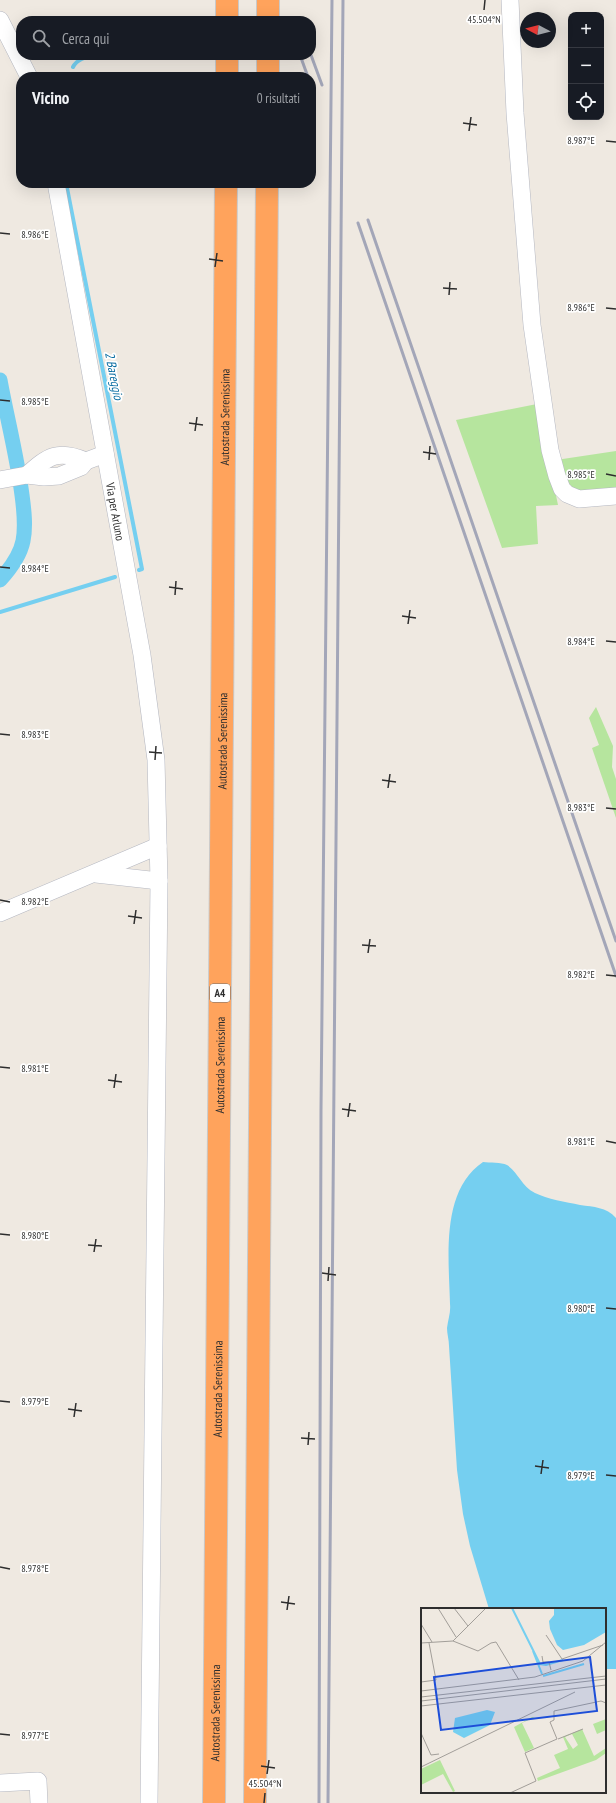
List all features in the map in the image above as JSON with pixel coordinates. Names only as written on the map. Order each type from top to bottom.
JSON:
[{"type":"highway","points":[[227,0],[227,16]]},
{"type":"highway","points":[[268,0],[268,16]]},
{"type":"highway","points":[[227,60],[227,72]]},
{"type":"highway","points":[[268,60],[268,72]]},
{"type":"highway","name":"Autostrada Serenissima","points":[[214,1803],[226,188]]},
{"type":"highway","points":[[255,1803],[267,188]]},
{"type":"street","points":[[510,0],[516,113],[532,325],[550,450],[562,489],[567,494],[579,499],[616,496]]},
{"type":"street","points":[[0,20],[16,51]]},
{"type":"street","points":[[20,60],[26,72]]},
{"type":"street","name":"Via per Arluno","points":[[57,188],[142,656],[156,760],[159,881],[149,1803]]},
{"type":"street","points":[[13,477],[60,476],[81,468],[86,461],[105,454]]},
{"type":"street","points":[[0,913],[93,874],[158,844]]},
{"type":"street","points":[[93,874],[159,881]]},
{"type":"street","points":[[0,1783],[38,1781],[39,1803]]},
{"type":"green space","points":[[537,404],[558,505],[536,506],[538,544],[502,548],[456,420]]},
{"type":"green space","points":[[616,451],[616,492],[573,494],[556,460]]},
{"type":"green space","points":[[596,707],[613,746],[612,767],[616,779],[616,818],[592,748],[599,745],[589,718]]},
{"type":"water","points":[[483,1162],[505,1164],[511,1168],[526,1187],[535,1193],[551,1199],[600,1208],[612,1214],[616,1218],[616,1669],[606,1669],[606,1608],[489,1608],[470,1546],[463,1514],[457,1470],[447,1328],[450,1313],[450,1227],[453,1208],[460,1190],[469,1175]]},
{"type":"waterway","name":"2 Bareggio","points":[[73,67],[79,60]]},
{"type":"waterway","name":"2 Bareggio","points":[[67,188],[142,569],[139,570]]},
{"type":"waterway","points":[[0,380],[17,466],[25,524],[20,552],[11,567],[0,580]]},
{"type":"waterway","name":"2 Bareggio","points":[[0,612],[115,577]]},
{"type":"railway","points":[[319,1803],[321,1110],[332,0]]},
{"type":"railway","points":[[328,1803],[343,0]]},
{"type":"railway","points":[[302,60],[306,72]]},
{"type":"railway","points":[[313,60],[322,85]]},
{"type":"railway","points":[[368,220],[616,941]]},
{"type":"railway","points":[[358,223],[616,976]]}]
